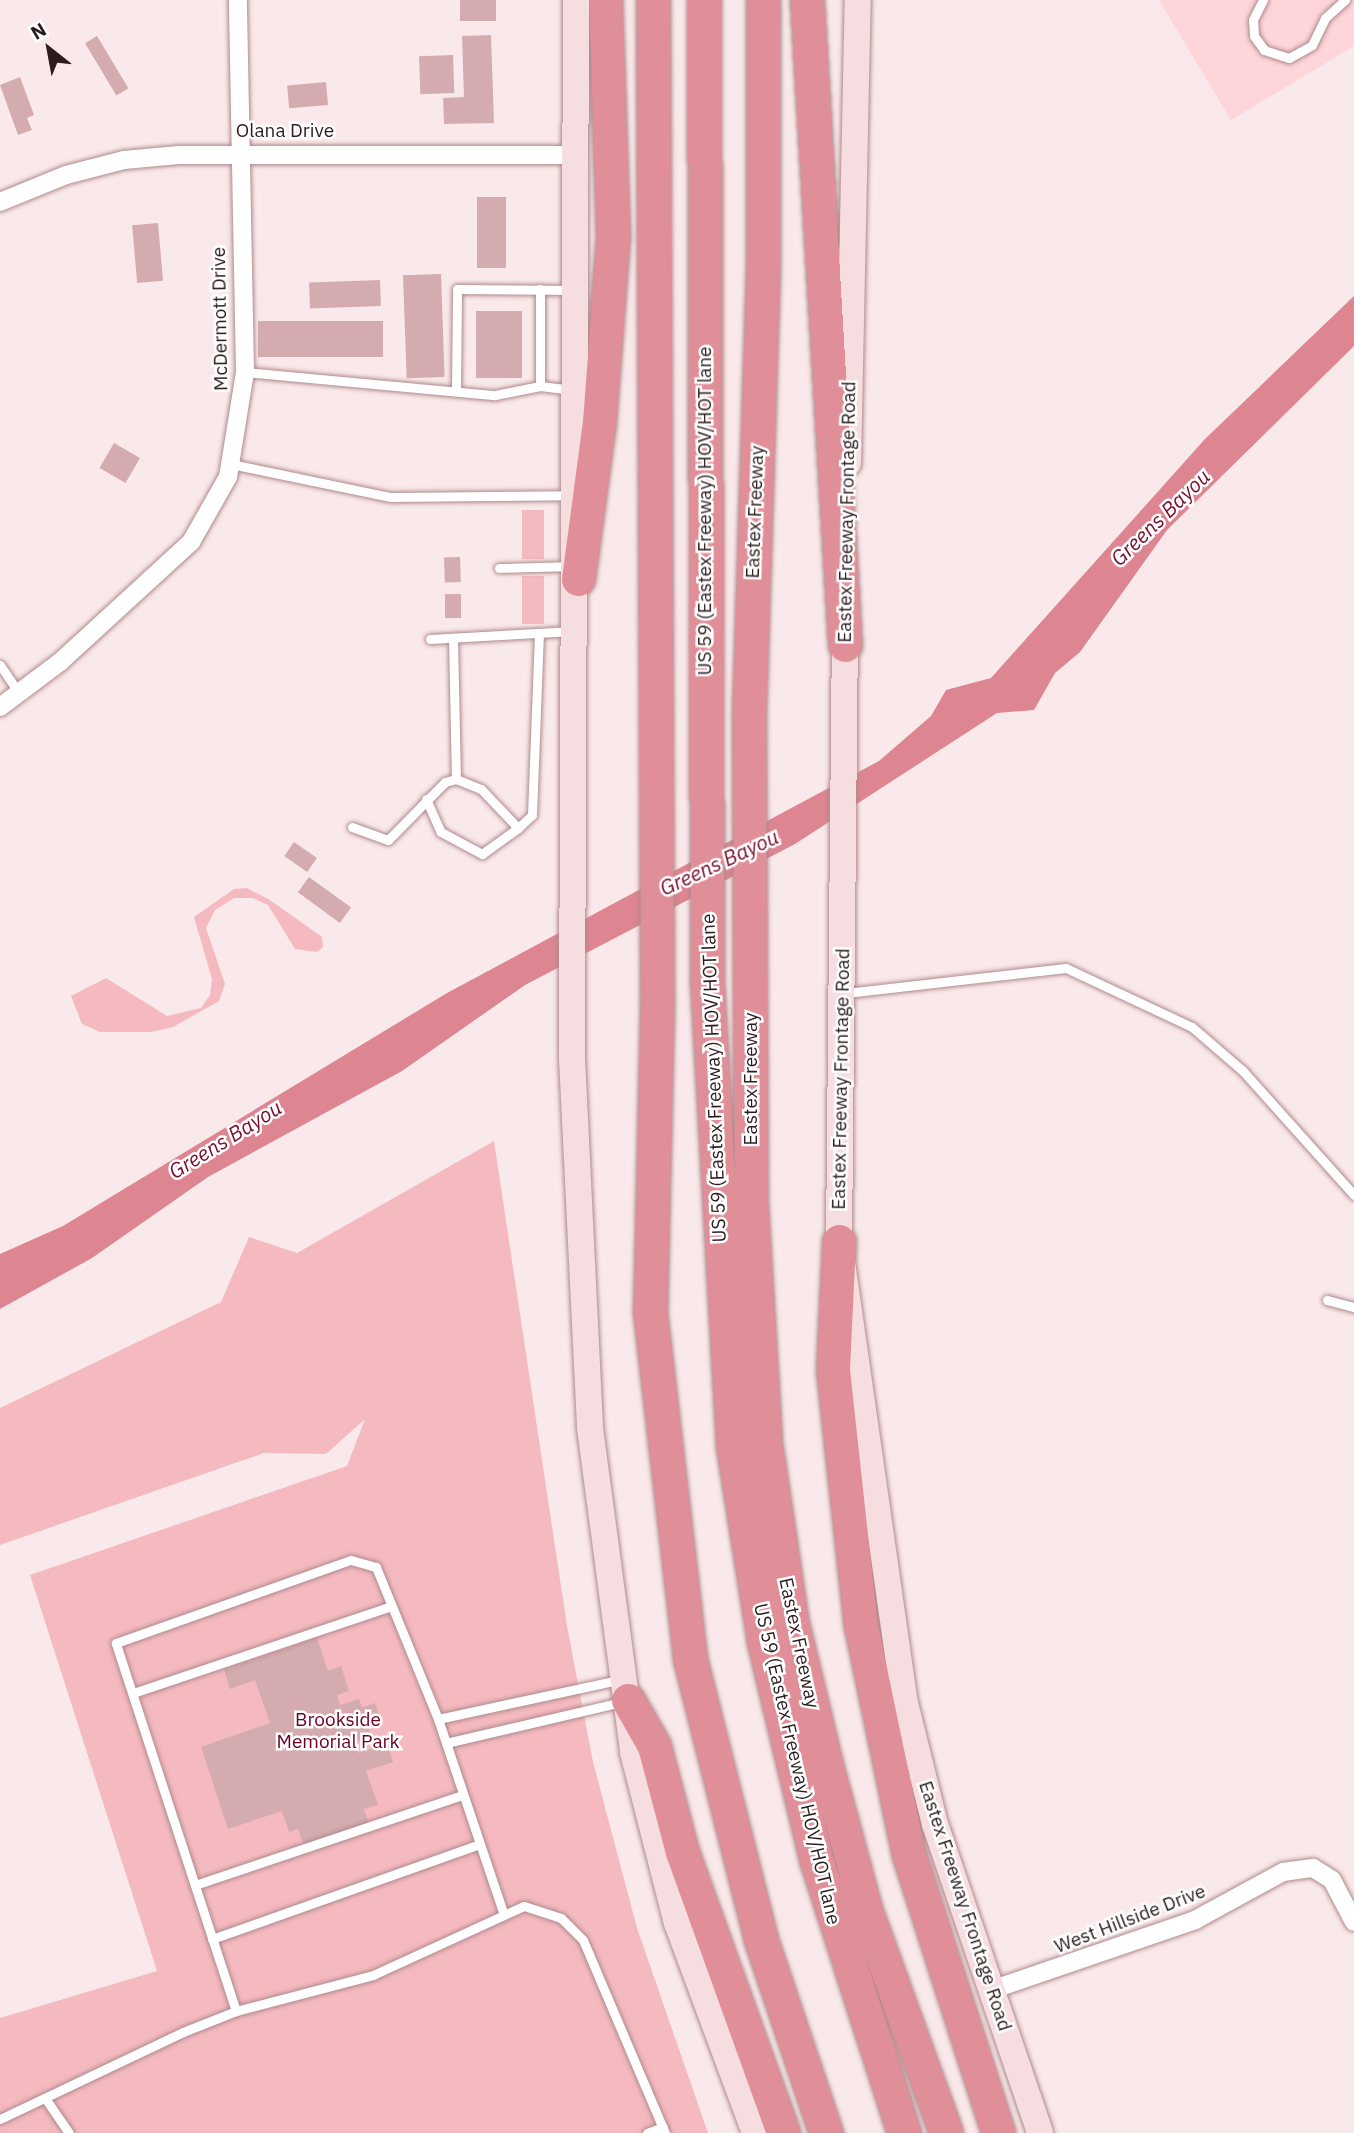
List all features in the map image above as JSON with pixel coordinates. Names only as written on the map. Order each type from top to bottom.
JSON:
[{"type":"highway","points":[[577,572],[599,422],[613,237],[605,0]]},
{"type":"highway","points":[[653,0],[652,774],[657,1008],[650,1312],[690,1659],[761,1940],[826,2133]]},
{"type":"highway","name":"US 59 (Eastex Freeway) HOV/HOT lane","points":[[704,0],[707,981],[733,1446],[764,1642],[817,1862],[904,2133]]},
{"type":"highway","name":"Eastex Freeway","points":[[762,0],[762,267],[749,713],[751,1205],[765,1442],[791,1619],[865,1909],[946,2133]]},
{"type":"highway","points":[[807,0],[845,645]]},
{"type":"highway","points":[[839,1241],[833,1370],[861,1626],[909,1855],[998,2133]]},
{"type":"highway","points":[[626,1690],[654,1746],[682,1852],[783,2133]]},
{"type":"main road","points":[[576,0],[572,495],[577,572],[577,631],[571,825],[572,1058],[590,1428],[633,1752],[677,1923],[755,2133]]},
{"type":"main road","name":"Eastex Freeway Frontage Road","points":[[858,0],[845,645],[842,892],[845,993],[839,1241],[904,1699],[935,1824],[1040,2133]]},
{"type":"street","name":"McDermott Drive","points":[[0,707],[191,542],[230,464],[244,372],[237,151],[238,0]]},
{"type":"street","name":"Olana Drive","points":[[0,202],[66,175],[124,160],[237,151],[576,155]]},
{"type":"street","name":"West Hillside Drive","points":[[991,1990],[1195,1920],[1283,1872],[1313,1868],[1332,1880],[1354,1922]]},
{"type":"lane","points":[[1263,0],[1252,20],[1254,36],[1264,50],[1289,58],[1312,45],[1325,18],[1345,0]]},
{"type":"lane","points":[[456,391],[457,289],[575,290]]},
{"type":"lane","points":[[540,289],[540,386]]},
{"type":"lane","points":[[244,372],[495,395],[540,386],[573,390]]},
{"type":"lane","points":[[230,464],[391,497],[572,495]]},
{"type":"lane","points":[[499,568],[577,572]]},
{"type":"lane","points":[[430,639],[577,631]]},
{"type":"lane","points":[[426,800],[441,832],[482,854],[532,815],[539,633]]},
{"type":"lane","points":[[453,638],[456,779]]},
{"type":"lane","points":[[0,665],[19,693]]},
{"type":"lane","points":[[456,779],[481,789],[518,828]]},
{"type":"lane","points":[[352,827],[388,840],[426,800],[456,779]]},
{"type":"lane","points":[[845,993],[1066,968],[1192,1027],[1243,1071],[1354,1195]]},
{"type":"lane","points":[[1327,1300],[1354,1307]]},
{"type":"lane","points":[[236,2011],[116,1643],[351,1560],[376,1567],[438,1719],[478,1845],[503,1912]]},
{"type":"lane","points":[[133,1693],[392,1606]]},
{"type":"lane","points":[[438,1719],[626,1690]]},
{"type":"lane","points":[[446,1743],[626,1690]]},
{"type":"lane","points":[[195,1885],[462,1795]]},
{"type":"lane","points":[[212,1938],[478,1845]]},
{"type":"lane","points":[[0,2119],[236,2011],[323,1993],[373,1975],[503,1912],[524,1906],[544,1910],[583,1940],[664,2130],[647,2133]]},
{"type":"lane","points":[[45,2098],[68,2133]]},
{"type":"shaded area","points":[[1159,0],[1354,0],[1354,46],[1231,120]]},
{"type":"green space","points":[[522,510],[544,510],[544,559],[522,559]]},
{"type":"green space","points":[[522,576],[544,576],[544,624],[522,624]]},
{"type":"green space","points":[[247,888],[270,900],[322,937],[323,947],[317,952],[295,949],[268,905],[253,898],[234,898],[215,910],[206,928],[225,984],[219,1001],[173,1027],[151,1032],[100,1032],[82,1024],[71,996],[106,978],[167,1016],[201,1008],[210,995],[212,979],[194,917],[234,889]]},
{"type":"green space","name":"Brookside Memorial Park","points":[[494,1141],[567,1626],[593,1762],[637,1928],[708,2133],[0,2133],[0,2018],[157,1971],[30,1575],[347,1466],[365,1419],[326,1454],[264,1453],[0,1545],[0,1408],[221,1302],[249,1237],[297,1253]]},
{"type":"water","name":"Greens Bayou","points":[[1354,296],[1354,346],[1167,530],[1080,652],[1055,673],[1034,710],[997,713],[795,844],[525,985],[402,1071],[208,1177],[92,1258],[0,1309],[0,1254],[63,1226],[447,993],[879,761],[931,716],[946,690],[991,678],[1205,439]]},
{"type":"building","points":[[460,0],[496,0],[496,21],[460,21]]},
{"type":"building","points":[[491,35],[494,123],[444,124],[443,98],[464,97],[462,36]]},
{"type":"building","points":[[97,36],[128,88],[116,95],[85,43]]},
{"type":"building","points":[[453,55],[454,93],[420,94],[419,56]]},
{"type":"building","points":[[20,77],[34,115],[27,118],[32,130],[18,135],[0,85]]},
{"type":"building","points":[[326,82],[328,105],[289,108],[287,85]]},
{"type":"building","points":[[477,197],[506,197],[506,268],[477,268]]},
{"type":"building","points":[[158,223],[163,281],[137,283],[132,225]]},
{"type":"building","points":[[441,274],[445,377],[407,378],[403,275]]},
{"type":"building","points":[[380,280],[381,306],[310,308],[309,282]]},
{"type":"building","points":[[476,311],[522,311],[522,378],[476,378]]},
{"type":"building","points":[[258,321],[383,321],[383,357],[258,357]]},
{"type":"building","points":[[114,443],[140,458],[125,483],[100,468]]},
{"type":"building","points":[[460,557],[461,582],[445,583],[444,558]]},
{"type":"building","points":[[445,594],[461,594],[461,618],[445,618]]},
{"type":"building","points":[[294,842],[317,858],[307,872],[284,856]]},
{"type":"building","points":[[309,877],[351,908],[340,923],[298,892]]},
{"type":"building","points":[[317,1638],[328,1671],[341,1666],[349,1691],[337,1695],[340,1705],[359,1699],[362,1707],[375,1703],[382,1724],[369,1728],[372,1737],[355,1742],[358,1753],[387,1743],[393,1762],[366,1771],[378,1805],[364,1809],[369,1824],[304,1845],[298,1829],[289,1832],[282,1811],[228,1829],[201,1747],[270,1723],[255,1680],[230,1689],[224,1670]]}]
